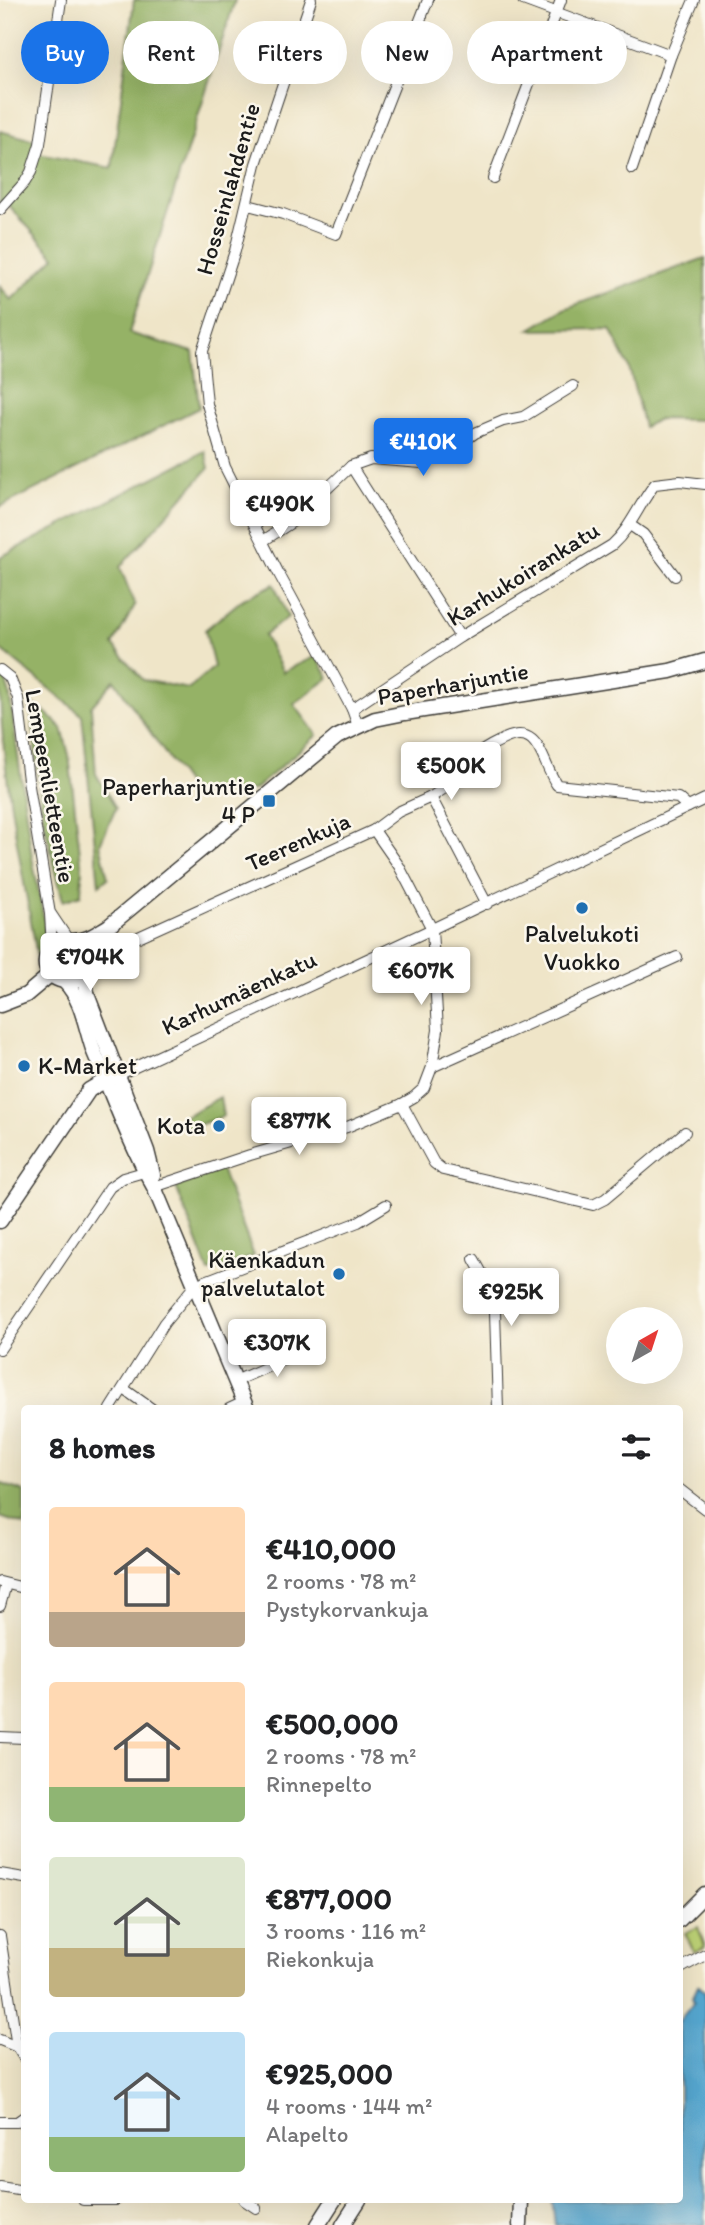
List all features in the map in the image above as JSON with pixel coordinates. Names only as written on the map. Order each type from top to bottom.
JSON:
[{"type":"street","points":[[0,210],[31,172],[40,144],[61,0]]},
{"type":"street","name":"Hosseinlahdentie","points":[[263,541],[225,467],[208,404],[202,351],[235,251],[256,164],[311,0]]},
{"type":"street","points":[[247,205],[336,234],[428,0]]},
{"type":"street","points":[[523,0],[671,55]]},
{"type":"street","points":[[494,178],[561,0]]},
{"type":"street","points":[[632,169],[671,55],[694,0]]},
{"type":"street","points":[[358,726],[352,709],[263,541],[292,522],[351,466],[371,459],[422,463],[447,453],[475,433],[523,417],[573,386]]},
{"type":"street","points":[[351,466],[460,637]]},
{"type":"street","name":"Karhukoirankatu","points":[[352,709],[460,637],[612,545],[625,534],[643,499],[655,484],[680,481],[705,484]]},
{"type":"street","points":[[630,525],[643,534],[675,576]]},
{"type":"street","name":"Paperharjuntie","points":[[69,941],[85,939],[109,926],[337,737],[358,726],[405,713],[670,671],[705,661]]},
{"type":"street","name":"Lempeenlietteentie","points":[[0,670],[10,678],[18,698],[28,780],[50,914],[52,948]]},
{"type":"street","points":[[374,830],[473,770],[477,764],[476,756],[482,750],[515,734],[527,735],[535,740],[557,785],[678,797],[688,807]]},
{"type":"street","points":[[431,797],[487,904]]},
{"type":"street","name":"Karhumäenkatu","points":[[0,1221],[89,1090],[705,799]]},
{"type":"street","name":"Teerenkuja","points":[[134,939],[374,830],[400,866],[432,929]]},
{"type":"street","name":"Lempeenlietteentie","points":[[50,914],[69,941]]},
{"type":"street","name":"Paperharjuntie","points":[[88,963],[92,949],[109,926]]},
{"type":"street","points":[[154,1187],[347,1127],[402,1104],[424,1088],[432,1067],[438,1030],[432,929]]},
{"type":"street","points":[[112,1077],[89,1037],[76,993],[65,982],[51,974],[46,962],[52,948],[60,942],[69,941],[84,950],[88,963],[86,991],[112,1077],[154,1187],[246,1405]]},
{"type":"street","points":[[432,1067],[677,957]]},
{"type":"street","points":[[65,982],[78,980],[88,963]]},
{"type":"street","points":[[0,1005],[26,995],[51,974]]},
{"type":"street","points":[[402,1104],[434,1163],[443,1170],[593,1205],[605,1199],[685,1132]]},
{"type":"street","points":[[0,1349],[110,1187],[123,1178],[149,1171]]},
{"type":"street","points":[[113,1405],[164,1323],[195,1285],[358,1222],[387,1205]]},
{"type":"street","points":[[474,1259],[488,1284],[495,1311],[498,1405]]},
{"type":"street","points":[[235,1381],[308,1349]]},
{"type":"street","points":[[124,1389],[146,1405]]},
{"type":"street","points":[[683,1492],[705,1510]]},
{"type":"street","points":[[0,1606],[3,1583],[21,1587]]},
{"type":"street","points":[[0,1737],[21,1738]]},
{"type":"street","points":[[0,1874],[21,1878]]},
{"type":"street","points":[[683,1916],[705,1894]]},
{"type":"street","points":[[0,1936],[17,2047],[21,2053]]},
{"type":"street","points":[[683,1967],[705,1955]]},
{"type":"street","points":[[0,2040],[17,2047]]},
{"type":"street","points":[[0,2122],[18,2122],[21,2120]]},
{"type":"street","points":[[0,2187],[21,2190]]},
{"type":"street","points":[[248,2203],[256,2208]]},
{"type":"street","points":[[318,2225],[332,2203]]},
{"type":"street","points":[[343,2225],[357,2203]]},
{"type":"street","points":[[520,2225],[521,2203]]},
{"type":"green space","points":[[134,0],[235,0],[219,50],[219,21],[131,21]]},
{"type":"green space","points":[[123,84],[208,84],[129,333],[193,352],[199,408],[0,507],[0,286],[11,300],[55,257],[4,200],[0,204],[0,131],[34,140],[33,153],[112,168]]},
{"type":"green space","points":[[705,258],[705,420],[659,419],[644,427],[629,367],[610,329],[529,330],[564,309]]},
{"type":"green space","points":[[205,451],[209,468],[120,567],[135,605],[113,645],[143,680],[189,689],[214,667],[205,630],[243,599],[274,584],[288,617],[264,635],[283,672],[316,656],[329,678],[294,704],[317,735],[254,790],[194,795],[114,680],[91,707],[96,774],[116,808],[100,844],[108,878],[99,885],[82,715],[0,649],[0,557]]},
{"type":"green space","points":[[0,676],[5,679],[9,691],[32,857],[44,920],[45,945],[38,961],[8,783]]},
{"type":"green space","points":[[30,702],[62,728],[69,755],[82,871],[81,895],[63,901],[43,818]]},
{"type":"green space","points":[[220,1097],[223,1116],[185,1130],[182,1118]]},
{"type":"green space","points":[[221,1169],[254,1256],[209,1272],[176,1187]]},
{"type":"green space","points":[[0,1483],[21,1491],[21,1524],[0,1517]]},
{"type":"green space","points":[[698,1927],[705,1947],[694,1952],[685,1933]]},
{"type":"water","points":[[698,1985],[705,1992],[705,2225],[555,2225],[552,2203],[683,2203],[683,2016],[694,2002],[692,1998]]},
{"type":"place","name":"Paperharjuntie 4 P","points":[[269,801]]},
{"type":"place","name":"Palvelukoti Vuokko","points":[[582,908]]},
{"type":"place","name":"K-Market","points":[[24,1066]]},
{"type":"place","name":"Kota","points":[[219,1126]]},
{"type":"place","name":"Käenkadun palvelutalot","points":[[339,1274]]}]
